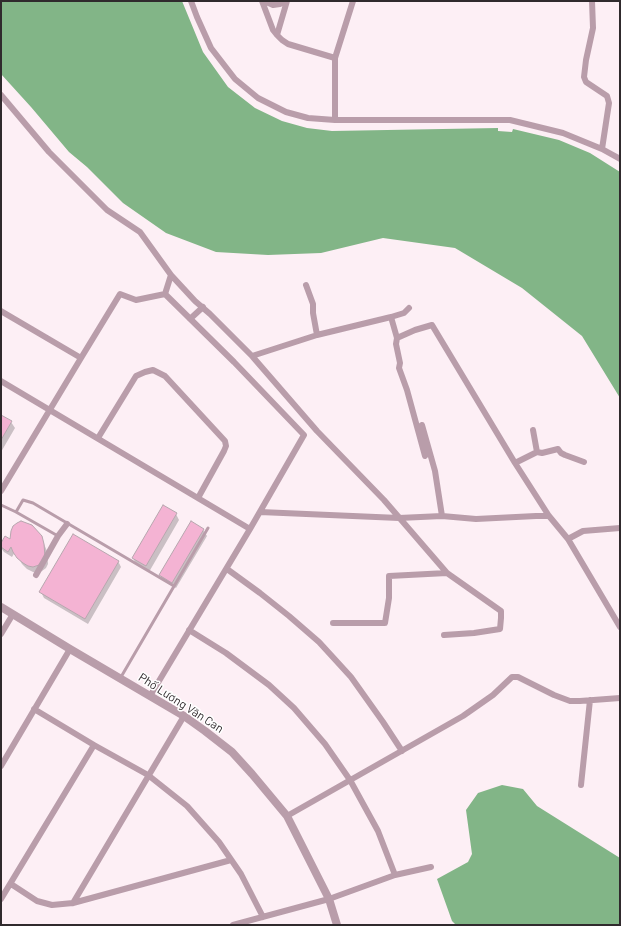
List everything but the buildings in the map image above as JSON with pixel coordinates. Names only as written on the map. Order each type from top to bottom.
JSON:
[{"type":"street","points":[[191,1],[211,48],[235,79],[258,98],[286,112],[308,118],[335,120],[510,120],[563,133],[602,149],[620,159]]},
{"type":"street","points":[[263,1],[270,23],[277,35],[288,44],[335,58]]},
{"type":"street","points":[[263,1],[273,5],[286,1]]},
{"type":"street","points":[[277,35],[286,1]]},
{"type":"street","points":[[335,120],[335,58],[353,1]]},
{"type":"street","points":[[592,1],[593,28],[584,77],[586,82],[607,96],[609,103],[602,149]]},
{"type":"street","points":[[1,95],[49,152],[107,210],[140,232],[171,276],[252,356],[447,573],[501,611],[500,629],[474,633],[444,635]]},
{"type":"street","points":[[165,294],[171,276]]},
{"type":"street","points":[[306,285],[312,304],[312,313],[317,335]]},
{"type":"street","points":[[1,491],[120,294],[136,300],[165,294]]},
{"type":"street","points":[[165,294],[234,362],[304,435]]},
{"type":"street","points":[[190,319],[203,307]]},
{"type":"street","points":[[252,356],[317,335],[391,317],[404,313],[410,308]]},
{"type":"street","points":[[1,311],[81,358]]},
{"type":"street","points":[[391,317],[398,338],[396,344],[400,363],[398,368],[407,390],[425,456]]},
{"type":"street","points":[[398,338],[415,330],[432,325],[514,463],[548,516],[568,539],[620,627]]},
{"type":"street","points":[[98,438],[136,376],[153,370],[165,376],[225,441],[226,446],[224,451],[198,498]]},
{"type":"street","points":[[1,381],[250,529]]},
{"type":"street","points":[[422,425],[435,471],[442,516]]},
{"type":"street","points":[[533,430],[537,452]]},
{"type":"street","points":[[150,696],[250,529],[304,435],[318,431]]},
{"type":"street","points":[[514,463],[537,452],[542,453],[558,449],[561,453],[584,462]]},
{"type":"street","points":[[260,512],[399,518],[442,516],[476,519],[548,516]]},
{"type":"street","points":[[36,575],[58,536],[67,524]]},
{"type":"street","points":[[568,539],[583,530],[620,528]]},
{"type":"street","points":[[226,569],[260,593],[319,642],[351,677],[402,751]]},
{"type":"street","points":[[333,623],[385,623],[388,598],[388,576],[447,573]]},
{"type":"street","name":"Phố Lương Văn Can","points":[[1,607],[184,716],[232,752],[257,779],[287,816],[329,899],[337,925]]},
{"type":"street","points":[[1,634],[13,614]]},
{"type":"street","points":[[190,630],[269,685],[294,708],[325,744],[350,780],[378,831],[395,875]]},
{"type":"street","points":[[1,766],[70,649]]},
{"type":"street","points":[[287,816],[463,716],[493,695],[512,677],[518,677],[570,701],[620,698]]},
{"type":"street","points":[[581,786],[590,700]]},
{"type":"street","points":[[34,709],[148,775],[187,806],[219,842],[241,874],[263,917]]},
{"type":"street","points":[[73,903],[184,716]]},
{"type":"street","points":[[1,899],[94,745]]},
{"type":"street","points":[[11,884],[37,901],[52,904],[73,903],[231,860]]},
{"type":"street","points":[[233,925],[329,899],[395,875],[431,867]]},
{"type":"lane","points":[[16,512],[24,500],[33,503],[174,586]]},
{"type":"lane","points":[[1,505],[58,536]]},
{"type":"lane","points":[[121,678],[208,528]]},
{"type":"shaded area","points":[[1,1],[182,1],[203,52],[228,87],[255,108],[282,121],[307,128],[332,131],[498,128],[498,131],[512,132],[513,129],[559,140],[590,153],[620,172],[620,398],[582,336],[522,288],[455,248],[383,238],[321,253],[268,255],[216,252],[166,233],[123,203],[87,167],[69,152],[1,74]]},
{"type":"shaded area","points":[[502,785],[523,789],[537,806],[620,858],[620,925],[456,925],[452,921],[437,879],[468,862],[472,854],[466,810],[478,793]]}]
